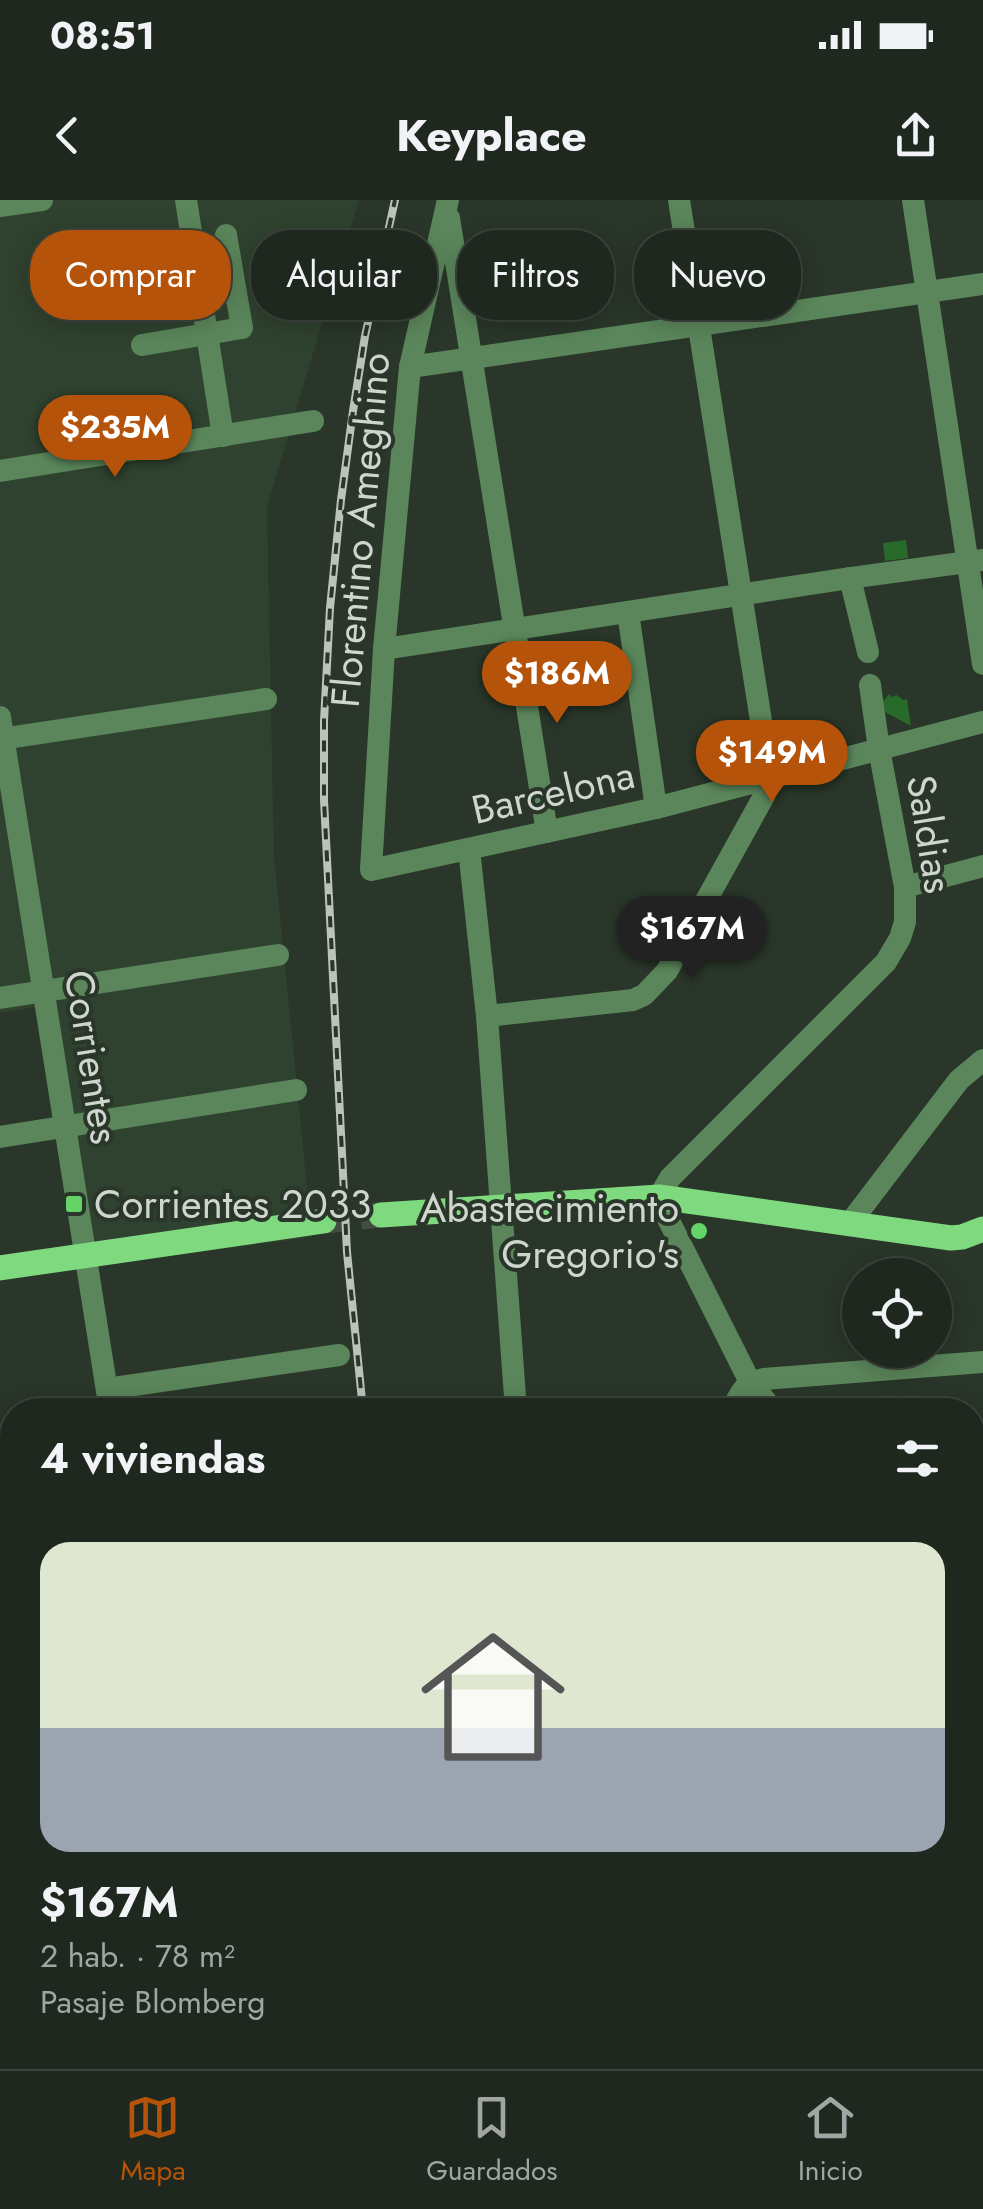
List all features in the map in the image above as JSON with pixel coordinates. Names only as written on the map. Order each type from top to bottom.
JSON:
[{"type":"main road","points":[[381,1215],[659,1197],[951,1238],[983,1229]]},
{"type":"main road","points":[[0,1268],[324,1221]]},
{"type":"street","points":[[0,206],[42,200]]},
{"type":"street","points":[[186,200],[223,436]]},
{"type":"street","points":[[487,1016],[618,1002],[644,995],[667,971],[764,796],[770,778],[679,200]]},
{"type":"street","points":[[913,200],[975,561],[983,664]]},
{"type":"street","points":[[447,202],[547,832]]},
{"type":"street","name":"Florentino Ameghino","points":[[371,870],[384,649],[410,366],[447,202]]},
{"type":"street","points":[[142,345],[242,328],[231,263]]},
{"type":"street","points":[[410,366],[983,284]]},
{"type":"street","points":[[0,471],[314,422]]},
{"type":"street","points":[[384,649],[975,561]]},
{"type":"street","points":[[850,578],[868,652]]},
{"type":"street","points":[[628,612],[656,808]]},
{"type":"street","name":"Saldias","points":[[659,1197],[670,1178],[886,962],[900,938],[905,922],[905,887],[870,685]]},
{"type":"street","points":[[1,731],[266,698]]},
{"type":"street","name":"Barcelona","points":[[371,870],[656,808],[983,722]]},
{"type":"street","name":"Corrientes","points":[[1,731],[108,1398]]},
{"type":"street","points":[[469,849],[487,1016],[515,1398]]},
{"type":"street","points":[[905,887],[983,866]]},
{"type":"street","points":[[0,998],[278,955]]},
{"type":"street","points":[[850,1223],[959,1080],[983,1060]]},
{"type":"street","points":[[0,1138],[296,1090]]},
{"type":"street","points":[[659,1197],[750,1382],[763,1398]]},
{"type":"street","points":[[118,1398],[339,1355]]},
{"type":"street","points":[[739,1398],[750,1382],[983,1362]]},
{"type":"shaded area","points":[[0,200],[359,200],[350,230],[251,230],[251,320],[323,320],[267,507],[274,857],[312,1237],[78,1268],[36,1007],[0,1013]]},
{"type":"building","points":[[906,540],[908,558],[885,561],[883,543]]},
{"type":"building","points":[[889,694],[907,699],[911,726],[885,712],[883,702]]},
{"type":"building","points":[[634,917],[646,924],[649,918],[666,928],[658,941],[653,938],[650,944],[636,935],[639,930],[630,925]]},
{"type":"tunnel","points":[[324,1221],[381,1215]]},
{"type":"railway","points":[[362,1398],[347,1252],[324,800],[324,721],[330,608],[353,411],[395,200]]},
{"type":"place","name":"Corrientes 2033","points":[[74,1204]]},
{"type":"place","name":"Abastecimiento Gregorio's","points":[[699,1231]]}]
